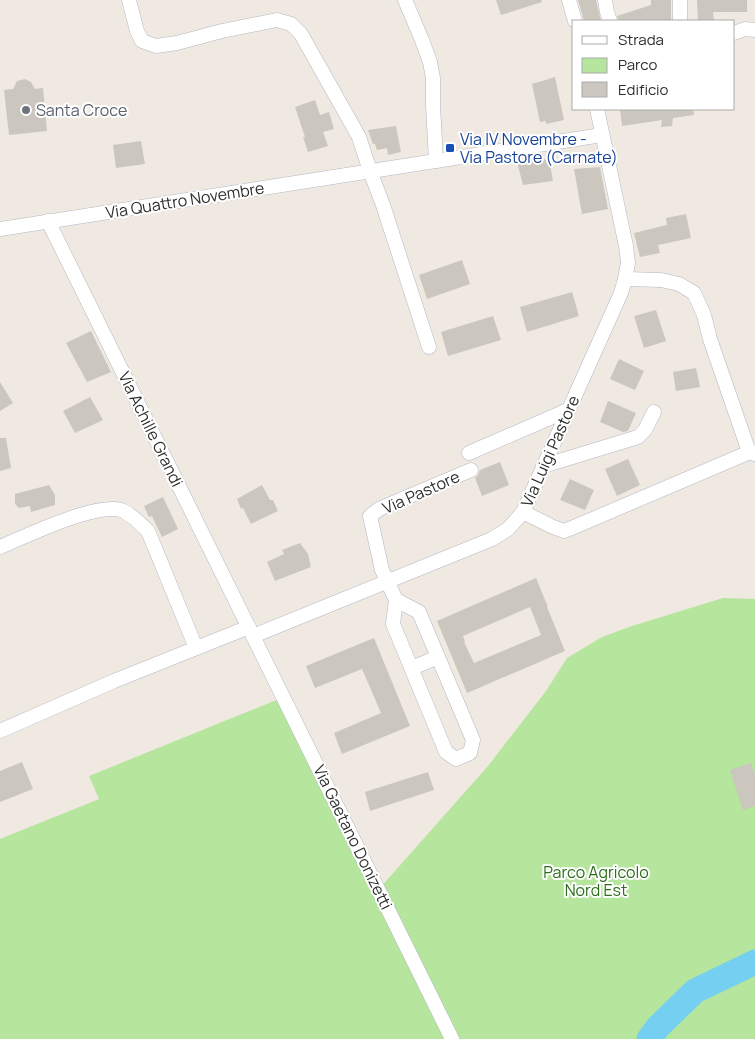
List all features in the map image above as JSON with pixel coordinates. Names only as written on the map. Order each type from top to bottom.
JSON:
[{"type":"street","points":[[129,0],[137,31],[142,41],[156,46],[277,20],[291,24],[301,34],[359,137],[429,347]]},
{"type":"street","points":[[405,0],[430,62],[433,78],[436,161]]},
{"type":"street","points":[[569,0],[575,20]]},
{"type":"street","points":[[605,0],[610,20]]},
{"type":"street","points":[[680,0],[680,20]]},
{"type":"street","points":[[735,33],[745,29],[755,30]]},
{"type":"street","name":"Via Luigi Pastore","points":[[251,631],[387,582],[492,539],[508,529],[524,512],[620,293],[628,263],[597,110]]},
{"type":"street","name":"Via Quattro Novembre","points":[[0,229],[602,135]]},
{"type":"street","name":"Via Achille Grandi","points":[[48,221],[251,631]]},
{"type":"street","points":[[524,512],[564,531],[752,453],[710,339],[704,315],[694,294],[679,284],[661,280],[625,279]]},
{"type":"street","points":[[469,453],[568,410]]},
{"type":"street","points":[[543,466],[638,437],[645,430],[654,412]]},
{"type":"street","name":"Via Pastore","points":[[396,600],[382,570],[370,516],[379,509],[471,470]]},
{"type":"street","points":[[0,547],[78,515],[105,509],[121,510],[138,520],[148,531],[196,648]]},
{"type":"street","points":[[396,600],[419,612],[438,657],[473,740],[470,753],[456,759],[446,752],[393,624],[396,600]]},
{"type":"street","points":[[0,731],[114,681],[196,648],[251,631]]},
{"type":"street","name":"Via Gaetano Donizetti","points":[[251,631],[452,1039]]},
{"type":"street","points":[[412,668],[438,657]]},
{"type":"green space","name":"Parco Agricolo Nord Est","points":[[723,598],[755,599],[755,1039],[0,1039],[0,839],[99,799],[89,776],[279,699],[379,889],[488,766],[546,691],[567,658],[602,637]]},
{"type":"building","points":[[496,0],[541,0],[542,2],[501,15]]},
{"type":"building","points":[[578,0],[596,0],[601,20],[584,20]]},
{"type":"building","points":[[651,0],[671,0],[671,20],[619,20],[617,16],[651,5]]},
{"type":"building","points":[[697,0],[747,0],[747,12],[713,12],[714,20],[698,20]]},
{"type":"building","points":[[555,77],[564,120],[546,124],[546,121],[540,122],[532,84]]},
{"type":"building","name":"Santa Croce","points":[[25,79],[31,82],[35,89],[43,88],[47,131],[9,135],[4,90],[13,89],[17,81]]},
{"type":"building","points":[[315,100],[320,115],[329,112],[334,129],[323,132],[328,146],[308,152],[295,107]]},
{"type":"building","points":[[620,110],[693,110],[694,115],[673,118],[672,126],[661,127],[662,120],[622,126]]},
{"type":"building","points":[[396,126],[401,152],[388,155],[387,148],[377,150],[368,130]]},
{"type":"building","points":[[141,141],[145,164],[116,168],[113,145]]},
{"type":"building","points":[[549,159],[553,181],[523,185],[517,162]]},
{"type":"building","points":[[600,167],[608,209],[582,214],[574,169]]},
{"type":"building","points":[[686,214],[691,238],[658,245],[660,253],[640,257],[634,233],[667,225],[666,218]]},
{"type":"building","points":[[462,260],[470,284],[427,299],[419,275]]},
{"type":"building","points":[[572,292],[579,316],[527,332],[520,307]]},
{"type":"building","points":[[656,310],[666,341],[644,348],[634,316]]},
{"type":"building","points":[[493,316],[501,340],[448,356],[441,332]]},
{"type":"building","points":[[91,331],[111,372],[87,382],[66,343]]},
{"type":"building","points":[[619,359],[644,371],[635,390],[610,379]]},
{"type":"building","points":[[696,368],[700,387],[676,391],[673,372]]},
{"type":"building","points":[[0,382],[13,403],[0,411]]},
{"type":"building","points":[[90,397],[103,420],[75,433],[63,411]]},
{"type":"building","points":[[608,401],[636,413],[628,431],[623,432],[600,422]]},
{"type":"building","points":[[0,438],[6,438],[11,468],[0,471]]},
{"type":"building","points":[[628,459],[640,485],[617,496],[605,469]]},
{"type":"building","points":[[500,462],[509,485],[482,496],[475,478],[480,470]]},
{"type":"building","points":[[570,479],[594,490],[585,510],[560,500]]},
{"type":"building","points":[[49,485],[55,495],[55,505],[31,512],[30,506],[19,508],[15,504],[15,494]]},
{"type":"building","points":[[262,485],[270,500],[273,500],[278,511],[251,524],[237,499]]},
{"type":"building","points":[[163,497],[178,529],[162,537],[152,516],[149,517],[144,506]]},
{"type":"building","points":[[300,543],[308,554],[311,567],[275,581],[267,562],[284,554],[282,550]]},
{"type":"building","points":[[536,578],[565,651],[467,693],[437,621]],"holes":[[[530,607],[541,635],[474,663],[463,636]]]},
{"type":"building","points":[[374,638],[410,726],[342,754],[334,733],[381,713],[362,669],[315,688],[306,666]]},
{"type":"building","points":[[22,762],[33,789],[0,802],[0,771]]},
{"type":"building","points":[[751,763],[755,774],[755,806],[743,810],[730,770]]},
{"type":"building","points":[[428,772],[434,790],[370,811],[365,792]]},
{"type":"waterway","points":[[649,1039],[658,1027],[695,991],[755,962]]},
{"type":"place","name":"Santa Croce","points":[[26,110]]},
{"type":"place","name":"Via IV Novembre - Via Pastore (Carnate)","points":[[450,148]]}]
